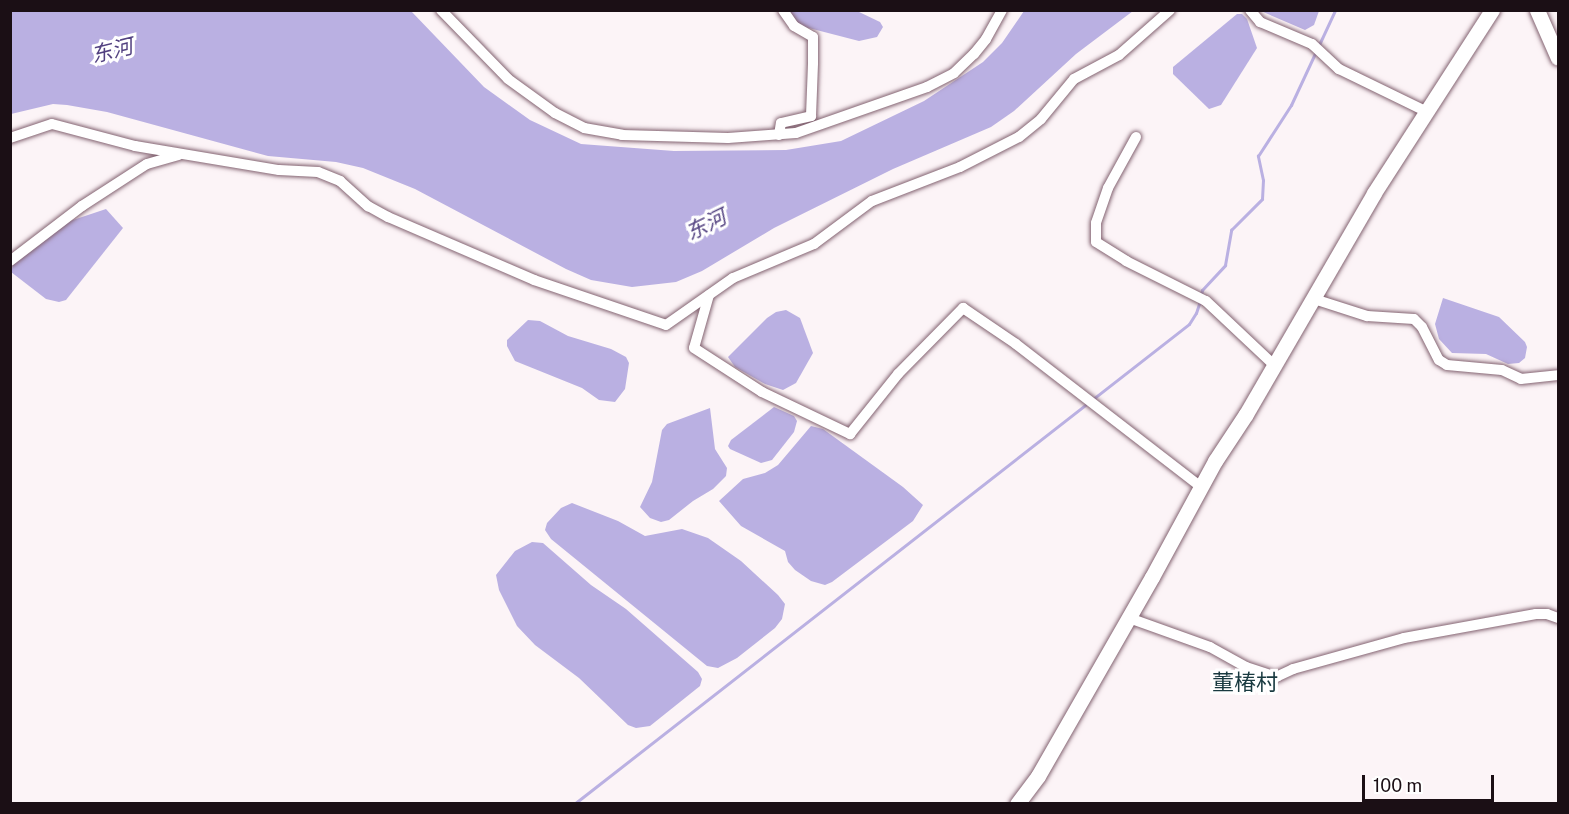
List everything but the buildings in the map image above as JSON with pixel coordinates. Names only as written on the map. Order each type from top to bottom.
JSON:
[{"type":"street","points":[[441,10],[508,79],[555,113],[584,128],[622,135],[728,138],[779,135],[802,131],[940,81],[954,73],[978,49],[1002,10]]},
{"type":"street","points":[[779,135],[781,123],[811,116],[813,63],[813,37],[790,22],[783,10]]},
{"type":"street","points":[[10,138],[52,124],[108,140],[182,154],[279,170],[318,172],[340,181],[368,206],[388,217],[534,280],[612,305],[657,325],[670,324],[747,271],[814,244],[872,201],[960,167],[1018,137],[1041,119],[1074,79],[1119,55],[1170,10]]},
{"type":"street","points":[[1250,10],[1260,22],[1317,48],[1339,69],[1425,111]]},
{"type":"street","points":[[1017,804],[1038,776],[1201,487],[1275,366],[1374,193],[1492,10]]},
{"type":"street","points":[[1537,10],[1558,58]]},
{"type":"street","points":[[1136,137],[1108,188],[1096,223],[1095,238],[1098,244],[1200,298],[1275,366]]},
{"type":"street","points":[[10,261],[82,206],[147,164],[182,154]]},
{"type":"street","points":[[709,295],[694,348],[762,392],[850,434],[898,374],[963,308],[1016,344],[1201,487]]},
{"type":"street","points":[[1314,299],[1373,317],[1414,319],[1422,327],[1439,360],[1447,365],[1502,370],[1521,379],[1558,375]]},
{"type":"street","points":[[1129,618],[1210,647],[1246,667],[1276,677],[1293,669],[1404,638],[1536,614],[1547,614],[1558,618]]},
{"type":"water","name":"东河","points":[[10,11],[411,11],[484,87],[530,120],[581,144],[674,151],[786,150],[841,141],[924,101],[983,62],[1002,43],[1024,11],[1133,11],[1076,54],[1014,111],[991,127],[893,169],[774,228],[702,271],[676,282],[632,287],[591,280],[566,269],[415,189],[363,168],[336,162],[268,156],[107,112],[67,105],[53,104],[11,114]]},
{"type":"water","points":[[788,11],[857,11],[880,22],[883,27],[877,37],[859,41],[801,26]]},
{"type":"water","points":[[1261,11],[1319,11],[1314,25],[1305,30]]},
{"type":"water","points":[[1237,14],[1242,14],[1247,19],[1257,48],[1221,105],[1209,109],[1173,74],[1173,67]]},
{"type":"water","points":[[106,209],[123,228],[66,300],[59,302],[46,299],[11,272],[13,265],[70,221]]},
{"type":"water","points":[[1443,298],[1499,317],[1525,342],[1527,347],[1525,358],[1519,363],[1508,364],[1486,354],[1452,353],[1439,339],[1435,324]]},
{"type":"water","points":[[786,310],[800,318],[813,353],[796,383],[783,390],[765,384],[735,367],[728,357],[767,318],[776,312]]},
{"type":"water","points":[[528,320],[540,321],[568,336],[611,349],[626,357],[629,363],[625,389],[615,402],[599,400],[582,388],[515,361],[507,346],[507,340]]},
{"type":"water","points":[[774,407],[794,416],[797,421],[794,432],[772,460],[761,463],[730,449],[728,446],[731,440]]},
{"type":"water","points":[[710,408],[715,449],[727,468],[726,476],[713,489],[669,520],[661,522],[650,518],[640,507],[652,482],[662,430],[667,424]]},
{"type":"water","points":[[811,426],[823,429],[903,487],[923,505],[913,521],[825,585],[811,581],[795,570],[788,562],[785,551],[741,526],[719,501],[743,479],[765,473],[778,465]]},
{"type":"water","points":[[572,503],[618,521],[645,536],[682,529],[708,538],[741,561],[778,595],[785,604],[782,619],[775,628],[737,658],[718,668],[707,666],[551,539],[545,530],[547,523],[561,508]]},
{"type":"water","points":[[532,542],[543,543],[591,585],[626,609],[698,672],[702,679],[700,686],[650,726],[636,728],[628,725],[579,678],[535,645],[517,626],[499,590],[496,575],[515,551]]},
{"type":"waterway","points":[[1201,295],[1202,290],[1225,265],[1231,230],[1262,199],[1263,180],[1258,156],[1291,105],[1335,10]]},
{"type":"waterway","points":[[574,804],[1189,324],[1200,301]]},
{"type":"district","name":"董椿村","points":[[1245,683]]}]
